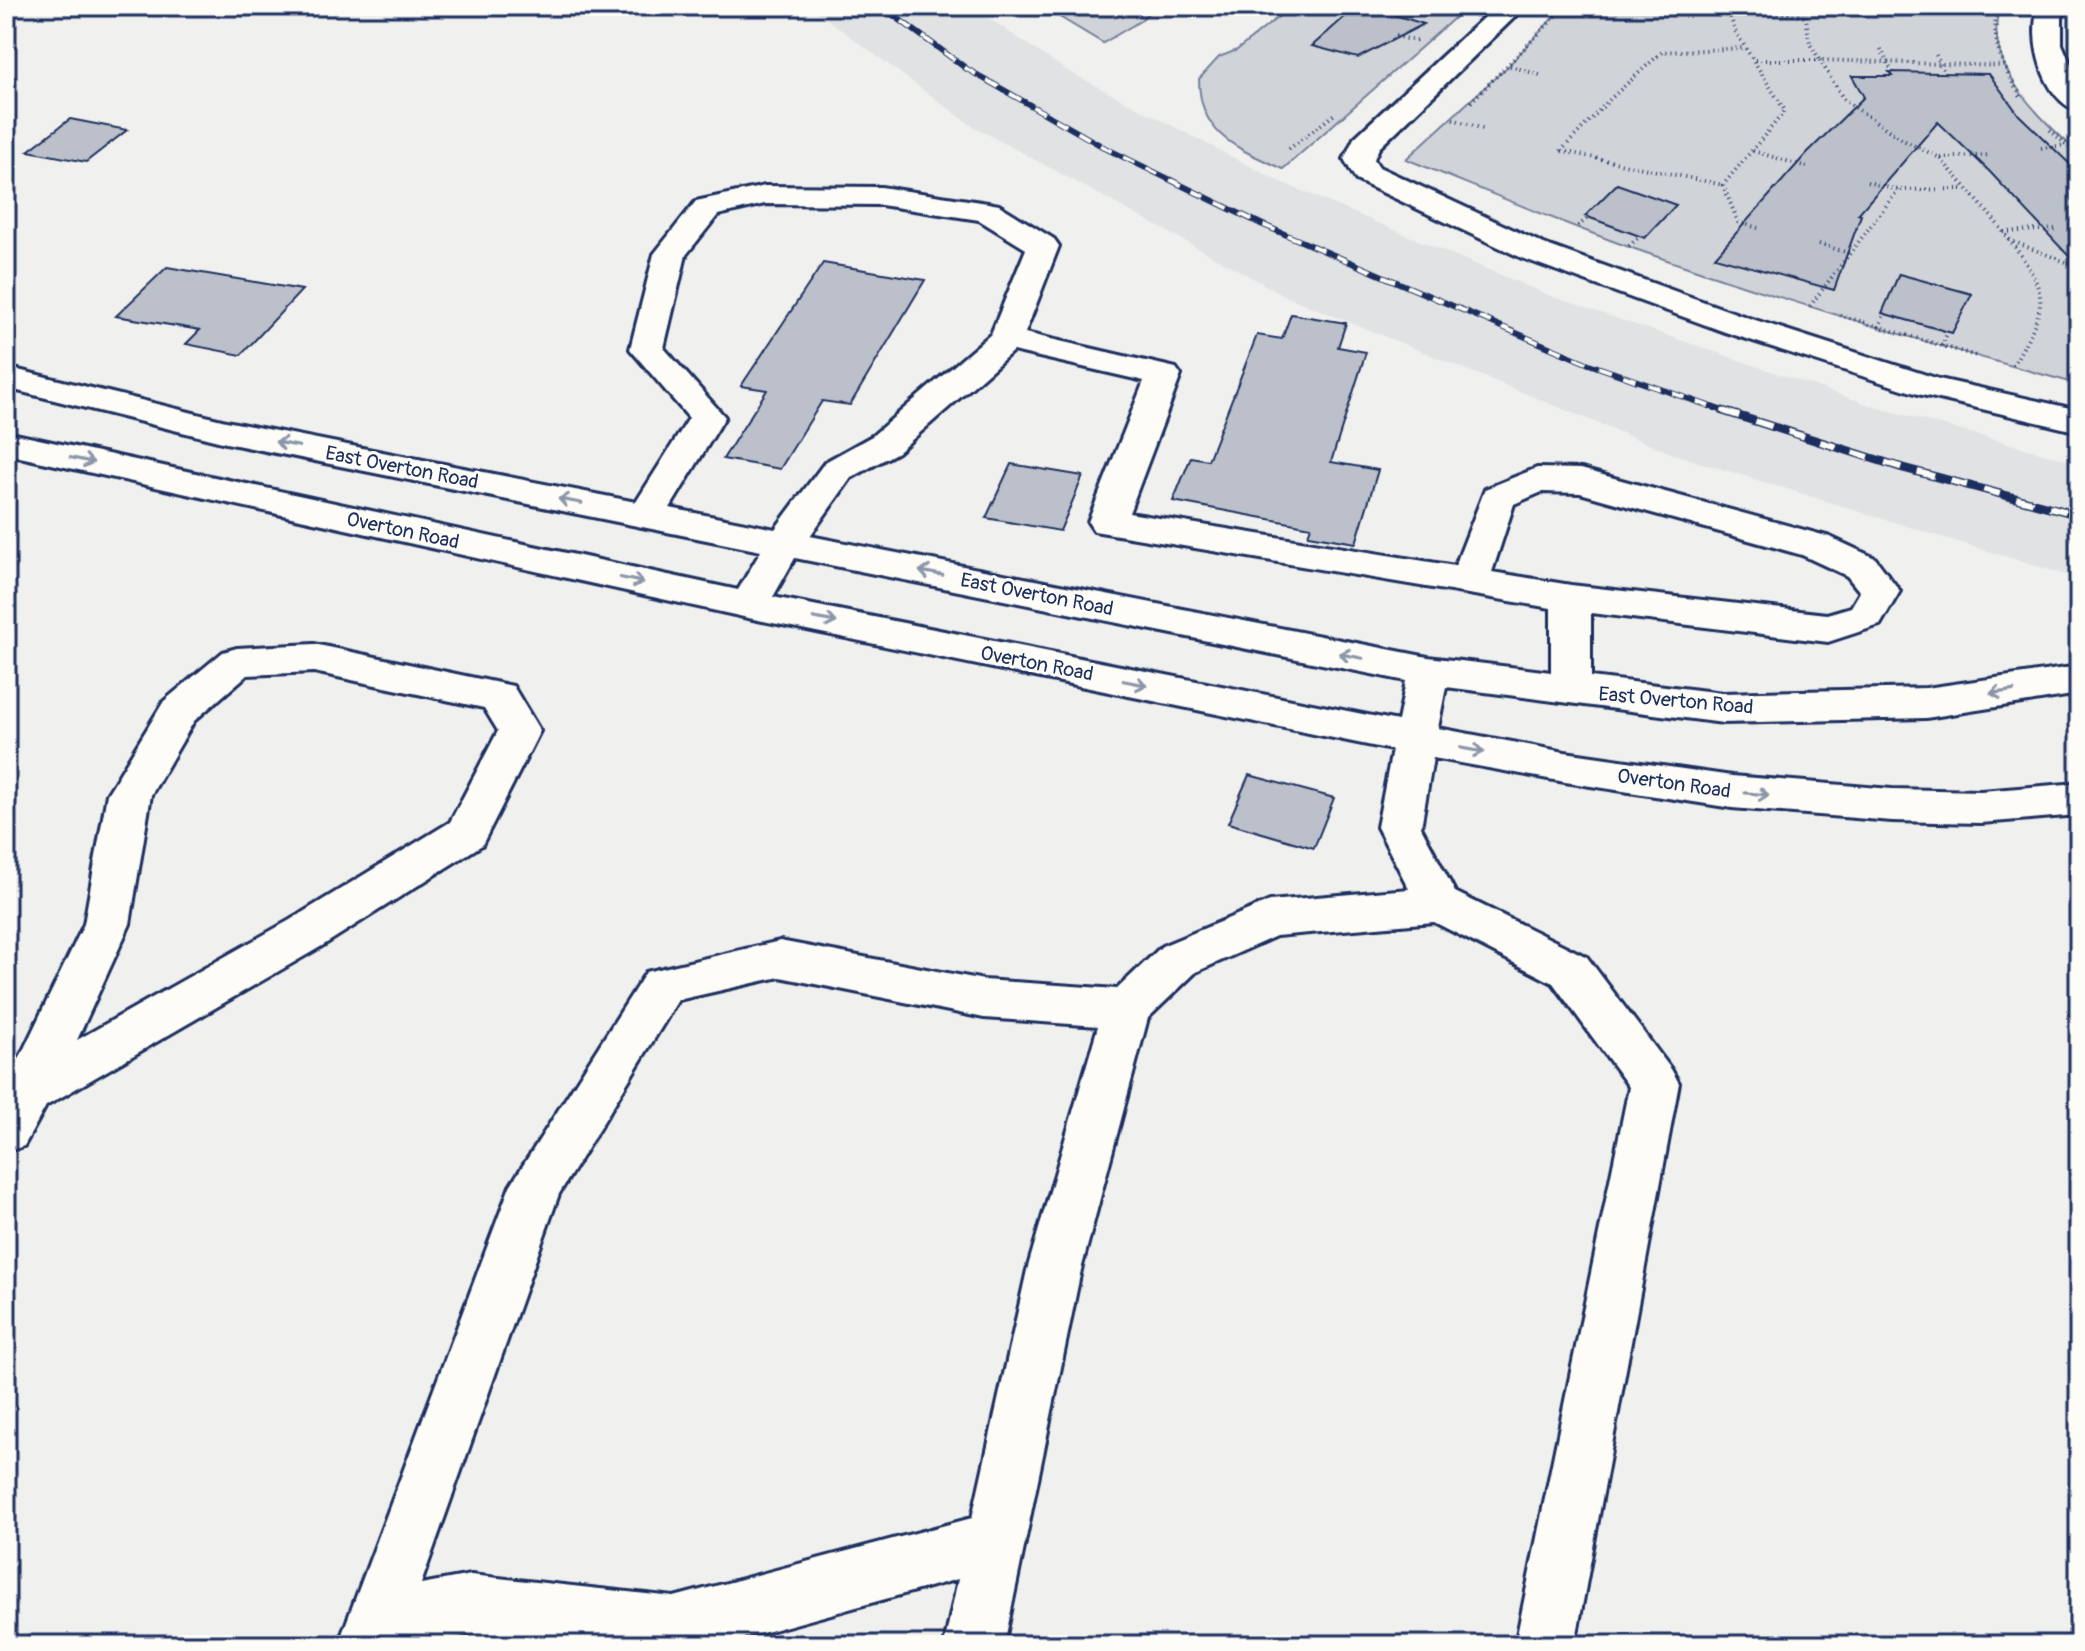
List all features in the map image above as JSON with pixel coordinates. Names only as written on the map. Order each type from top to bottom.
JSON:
[{"type":"street","points":[[1512,6],[1365,144],[1359,159],[1367,173],[1533,251],[1737,325],[1930,387],[2079,421]]},
{"type":"street","points":[[2053,6],[2045,31],[2048,46],[2069,91],[2079,102]]},
{"type":"street","points":[[646,516],[707,417],[647,349],[670,254],[707,208],[765,195],[881,196],[988,212],[1043,246],[1006,339],[885,444],[838,470],[784,544],[748,605]]},
{"type":"street","points":[[1006,339],[1164,375],[1107,522],[1469,582],[1571,598],[1828,628],[1866,616],[1880,591],[1861,567],[1816,546],[1581,481],[1537,480],[1498,497],[1469,582]]},
{"type":"street","name":"East Overton Road","points":[[11,383],[226,432],[1428,671],[1723,708],[1824,708],[1926,703],[2079,680]]},
{"type":"street","name":"Overton Road","points":[[6,443],[748,605],[1565,767],[1732,792],[1892,805],[1981,807],[2079,799]]},
{"type":"street","points":[[1571,598],[1571,690]]},
{"type":"street","points":[[314,658],[498,696],[519,731],[466,833],[17,1111],[107,924],[129,794],[179,711],[237,662],[314,658]]},
{"type":"street","points":[[1428,671],[1399,827],[1439,904]]},
{"type":"street","points":[[974,1645],[1054,1270],[1127,1009],[1179,959],[1270,919],[1439,904],[1570,970],[1654,1083],[1545,1645]]},
{"type":"street","points":[[372,1633],[536,1186],[663,985],[780,959],[984,999],[1127,1009]]},
{"type":"street","points":[[372,1633],[471,1605],[674,1627],[997,1540]]},
{"type":"path","points":[[1464,108],[1510,66],[1566,6]]},
{"type":"path","points":[[1573,6],[1602,12]]},
{"type":"path","points":[[1804,6],[1810,44],[1838,94],[1890,133],[1940,158],[2008,239],[2040,297],[2013,366]]},
{"type":"path","points":[[1989,6],[1997,8]]},
{"type":"path","points":[[1723,185],[1785,111],[1735,31],[1728,9],[1767,10],[1805,17]]},
{"type":"path","points":[[1396,36],[1420,42]]},
{"type":"path","points":[[1723,185],[1561,151],[1608,101],[1662,52],[1746,48]]},
{"type":"path","points":[[1881,49],[1892,72]]},
{"type":"path","points":[[1936,55],[1944,72]]},
{"type":"path","points":[[1754,60],[2004,66]]},
{"type":"path","points":[[1510,66],[1540,75]]},
{"type":"path","points":[[1453,119],[1483,129]]},
{"type":"path","points":[[2041,148],[2067,145]]},
{"type":"path","points":[[1753,151],[1807,167]]},
{"type":"path","points":[[1940,158],[1990,155]]},
{"type":"path","points":[[1867,182],[1898,190],[1966,189]]},
{"type":"path","points":[[1723,185],[1738,222],[1758,228]]},
{"type":"path","points":[[1810,306],[1898,190]]},
{"type":"path","points":[[1578,226],[1589,217]]},
{"type":"path","points":[[1566,222],[1585,229]]},
{"type":"path","points":[[2003,232],[2057,229]]},
{"type":"path","points":[[1629,246],[1640,236]]},
{"type":"path","points":[[2008,239],[2079,267]]},
{"type":"path","points":[[1616,241],[1636,248]]},
{"type":"path","points":[[1819,244],[1849,253]]},
{"type":"path","points":[[1799,302],[1818,308]]},
{"type":"path","points":[[1830,312],[1987,359]]},
{"type":"path","points":[[1879,327],[1885,313]]},
{"type":"path","points":[[1942,346],[1948,331]]},
{"type":"path","points":[[2002,363],[2022,369]]},
{"type":"shaded area","points":[[809,6],[971,6],[1064,69],[1276,180],[1548,295],[1879,408],[2079,463],[2079,579],[1676,455],[1288,297],[971,125]]},
{"type":"shaded area","points":[[1156,6],[1140,21],[1103,43],[1043,7]]},
{"type":"shaded area","points":[[1292,6],[1468,6],[1283,169],[1251,155],[1224,138],[1206,114],[1199,79],[1219,57],[1237,50]]},
{"type":"shaded area","points":[[1564,6],[2000,6],[1996,28],[2006,69],[2032,107],[2079,153],[2079,400],[2071,397],[2074,383],[1852,320],[1687,267],[1575,227],[1406,159],[1508,66]]},
{"type":"building","points":[[1357,6],[1424,24],[1358,58],[1312,46]]},
{"type":"building","points":[[1889,72],[1989,74],[2019,115],[2076,170],[2072,171],[2079,178],[2079,267],[1989,171],[1938,122],[1858,214],[1861,215],[1834,290],[1715,257],[1807,153],[1864,97],[1852,76],[1892,76]]},
{"type":"building","points":[[70,119],[127,130],[86,162],[28,151]]},
{"type":"building","points":[[1617,184],[1676,205],[1645,238],[1585,216]]},
{"type":"building","points":[[823,263],[925,280],[850,405],[822,401],[780,469],[723,459],[767,390],[741,386]]},
{"type":"building","points":[[167,267],[302,290],[241,355],[186,344],[200,330],[116,316]]},
{"type":"building","points":[[1899,274],[1972,294],[1952,333],[1882,313]]},
{"type":"building","points":[[1291,314],[1346,323],[1338,347],[1366,352],[1331,462],[1378,470],[1356,543],[1308,535],[1311,527],[1173,501],[1191,457],[1208,460],[1257,335],[1282,339]]},
{"type":"building","points":[[1011,464],[1083,476],[1060,531],[986,518]]},
{"type":"building","points":[[1249,775],[1334,798],[1314,848],[1228,823]]},
{"type":"railway","points":[[881,6],[967,69],[1107,149],[1261,224],[1589,364],[1726,412]]},
{"type":"railway","points":[[1726,412],[1903,468],[2079,515]]}]
